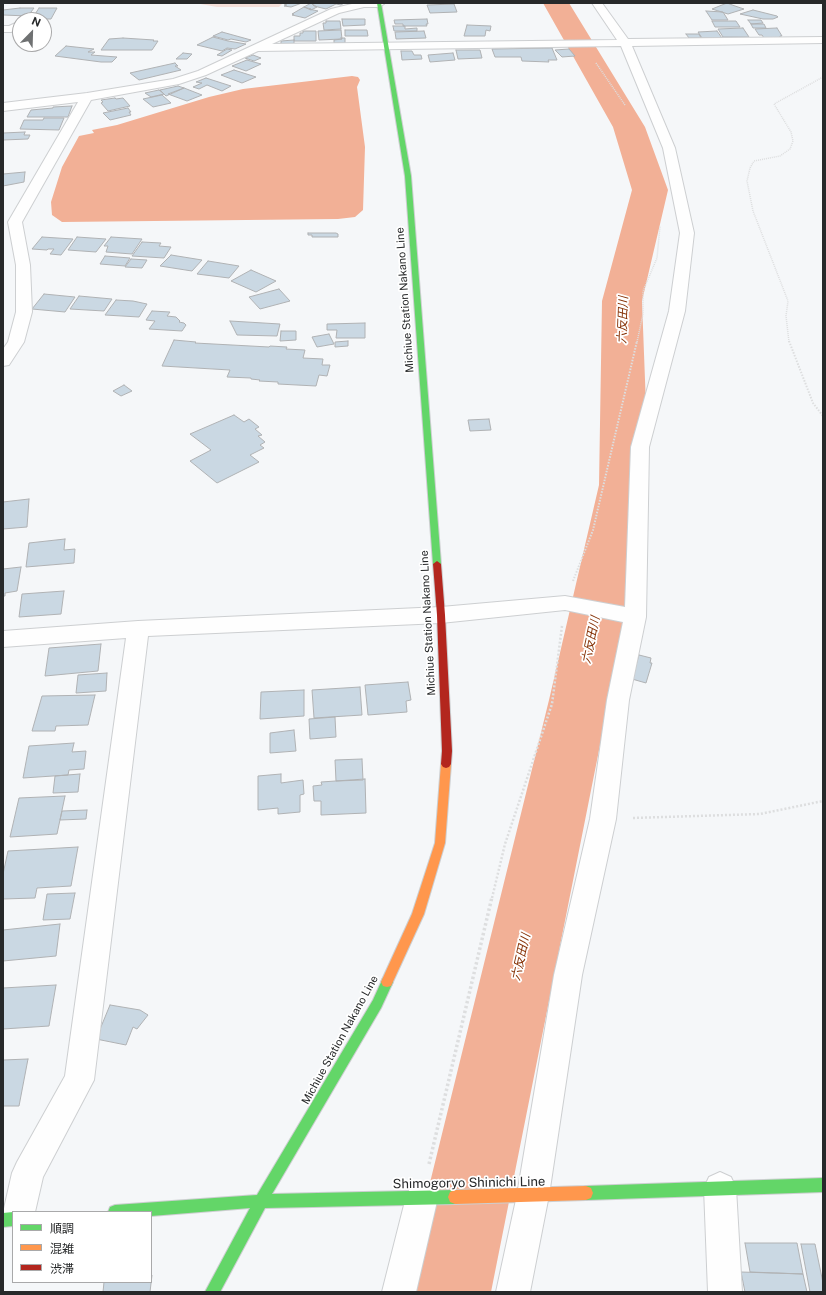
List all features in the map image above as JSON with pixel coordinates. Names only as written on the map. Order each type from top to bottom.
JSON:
[{"type":"main road","name":"Michiue Station Nakano Line","points":[[212,1292],[261,1201],[377,1004],[418,914],[440,843],[447,751],[441,615],[408,176],[388,46],[379,4]]},
{"type":"main road","name":"Shimogoryo Shinichi Line","points":[[128,1211],[261,1201],[522,1195],[823,1185]]},
{"type":"street","points":[[513,1292],[522,1195],[568,975],[603,819],[618,700],[635,617],[640,447],[677,311],[687,233],[669,148],[620,43],[597,3]]},
{"type":"street","points":[[3,107],[87,97],[175,82],[202,73],[335,11],[364,4],[379,4]]},
{"type":"street","points":[[253,48],[823,40]]},
{"type":"street","points":[[3,361],[16,342],[24,312],[24,265],[15,222],[87,97]]},
{"type":"street","points":[[3,639],[138,628],[441,615],[565,603],[635,617]]},
{"type":"street","points":[[19,1211],[28,1173],[79,1080],[138,628]]},
{"type":"street","points":[[720,1188],[725,1292]]},
{"type":"street","points":[[399,1292],[428,1197]]},
{"type":"path","points":[[582,43],[628,109]]},
{"type":"path","points":[[823,77],[774,104],[791,132],[793,141],[790,149],[780,156],[754,161],[750,168],[747,181],[753,210],[788,301],[786,316],[789,345],[813,403],[823,416]]},
{"type":"path","points":[[428,1197],[505,844],[552,704],[565,603],[592,530],[643,314],[643,291],[657,258],[660,222]]},
{"type":"path","points":[[603,819],[760,814],[823,801]]},
{"type":"shaded area","points":[[195,3],[283,3],[279,7],[217,7]]},
{"type":"shaded area","points":[[352,76],[358,77],[360,80],[357,87],[365,147],[363,210],[355,217],[338,219],[62,222],[52,215],[51,202],[62,167],[79,136],[94,133],[92,130],[117,125],[209,97],[243,89]]},
{"type":"building","points":[[302,3],[291,7],[284,6],[287,5],[284,4]]},
{"type":"building","points":[[311,3],[344,3],[341,5],[336,4],[326,9],[314,6]]},
{"type":"building","points":[[311,3],[317,7],[311,10],[304,7]]},
{"type":"building","points":[[727,3],[744,9],[728,14],[712,9]]},
{"type":"building","points":[[454,4],[457,12],[430,13],[427,5]]},
{"type":"building","points":[[304,7],[318,11],[305,18],[292,15]]},
{"type":"building","points":[[34,8],[31,12],[12,12],[12,15],[3,15],[3,10]]},
{"type":"building","points":[[39,8],[57,8],[52,17],[52,12],[36,12]]},
{"type":"building","points":[[753,10],[778,17],[773,19],[763,19],[740,14]]},
{"type":"building","points":[[706,11],[723,12],[728,20],[712,20]]},
{"type":"building","points":[[342,19],[365,19],[365,25],[343,26]]},
{"type":"building","points":[[427,19],[427,26],[403,26],[403,24],[395,24],[394,20]]},
{"type":"building","points":[[748,20],[761,20],[763,23],[751,24]]},
{"type":"building","points":[[326,21],[340,21],[341,29],[324,30],[323,23],[326,23]]},
{"type":"building","points":[[712,21],[736,21],[740,27],[715,27]]},
{"type":"building","points":[[751,24],[764,24],[766,28],[753,28]]},
{"type":"building","points":[[467,25],[491,26],[490,31],[486,30],[485,36],[464,36]]},
{"type":"building","points":[[393,26],[405,26],[405,29],[417,28],[417,31],[394,31]]},
{"type":"building","points":[[743,28],[749,37],[723,37],[718,29]]},
{"type":"building","points":[[777,28],[782,36],[780,36],[780,38],[764,38],[762,35],[759,35],[755,29]]},
{"type":"building","points":[[341,30],[342,39],[319,40],[318,31]]},
{"type":"building","points":[[345,30],[367,30],[368,36],[345,36]]},
{"type":"building","points":[[303,31],[316,31],[316,41],[294,41],[294,36],[300,36],[300,33],[303,33]]},
{"type":"building","points":[[424,31],[426,38],[396,39],[395,32]]},
{"type":"building","points":[[717,31],[722,38],[702,38],[698,32]]},
{"type":"building","points":[[222,32],[251,40],[246,42],[231,39],[228,40],[213,36]]},
{"type":"building","points":[[686,34],[699,34],[701,38],[689,38]]},
{"type":"building","points":[[213,37],[246,44],[235,49],[227,48],[222,51],[197,45]]},
{"type":"building","points":[[123,38],[158,41],[152,50],[101,50],[109,39]]},
{"type":"building","points":[[341,38],[345,38],[345,43],[334,43],[334,40],[342,39]]},
{"type":"building","points":[[294,40],[294,44],[281,44],[281,41]]},
{"type":"building","points":[[66,46],[94,49],[88,52],[95,52],[91,55],[117,57],[112,62],[101,62],[55,56]]},
{"type":"building","points":[[552,48],[557,60],[548,60],[549,62],[522,61],[521,57],[495,57],[492,49]]},
{"type":"building","points":[[227,49],[232,50],[222,56],[217,55]]},
{"type":"building","points":[[569,49],[575,56],[562,57],[555,50]]},
{"type":"building","points":[[456,50],[480,50],[482,58],[458,59]]},
{"type":"building","points":[[401,51],[412,51],[414,55],[421,55],[422,59],[402,60]]},
{"type":"building","points":[[183,53],[192,54],[187,59],[176,59]]},
{"type":"building","points":[[453,53],[455,60],[430,62],[428,55]]},
{"type":"building","points":[[253,55],[261,58],[254,61],[245,58]]},
{"type":"building","points":[[247,60],[261,64],[246,71],[232,66]]},
{"type":"building","points":[[175,63],[178,66],[175,66],[181,70],[139,80],[130,73]]},
{"type":"building","points":[[234,70],[256,77],[242,83],[221,75]]},
{"type":"building","points":[[206,78],[231,86],[222,91],[207,85],[199,89],[193,87],[202,83],[196,82]]},
{"type":"building","points":[[178,86],[184,88],[166,96],[160,90]]},
{"type":"building","points":[[184,88],[202,95],[187,101],[168,94]]},
{"type":"building","points":[[159,90],[164,94],[151,97],[145,93]]},
{"type":"building","points":[[162,95],[171,103],[153,107],[143,99]]},
{"type":"building","points":[[123,98],[130,106],[108,111],[101,103],[103,102],[101,100]]},
{"type":"building","points":[[72,106],[68,117],[27,117],[31,110]]},
{"type":"building","points":[[128,108],[131,115],[110,120],[103,113]]},
{"type":"building","points":[[44,118],[64,118],[59,130],[20,129],[24,120],[43,120]]},
{"type":"building","points":[[25,132],[24,135],[30,135],[28,139],[3,140],[3,133]]},
{"type":"building","points":[[25,172],[24,182],[3,186],[3,174]]},
{"type":"building","points":[[308,233],[336,233],[338,234],[338,237],[312,237],[312,235],[308,235]]},
{"type":"building","points":[[42,237],[73,239],[61,255],[50,254],[54,249],[32,249]]},
{"type":"building","points":[[77,237],[106,239],[96,252],[68,250]]},
{"type":"building","points":[[111,237],[142,239],[132,254],[106,252],[108,246],[104,246]]},
{"type":"building","points":[[142,242],[161,243],[159,246],[171,247],[164,258],[132,256]]},
{"type":"building","points":[[171,255],[202,260],[192,271],[160,266]]},
{"type":"building","points":[[105,256],[130,258],[125,266],[100,264]]},
{"type":"building","points":[[131,259],[147,260],[142,268],[125,267]]},
{"type":"building","points":[[208,261],[239,266],[229,278],[197,274]]},
{"type":"building","points":[[251,270],[276,281],[256,292],[231,281]]},
{"type":"building","points":[[279,289],[290,301],[260,309],[249,297]]},
{"type":"building","points":[[44,294],[75,297],[65,312],[32,309]]},
{"type":"building","points":[[79,296],[112,299],[104,311],[70,309]]},
{"type":"building","points":[[116,300],[147,304],[139,317],[105,315]]},
{"type":"building","points":[[152,311],[170,312],[167,316],[176,317],[180,321],[179,322],[186,325],[182,331],[149,329],[155,321],[146,320]]},
{"type":"building","points":[[230,321],[280,324],[277,336],[237,335]]},
{"type":"building","points":[[365,323],[365,338],[336,338],[337,330],[327,330],[327,324]]},
{"type":"building","points":[[281,331],[296,331],[296,340],[280,341]]},
{"type":"building","points":[[329,334],[334,344],[317,347],[312,337]]},
{"type":"building","points":[[174,340],[196,342],[195,343],[287,347],[286,349],[305,350],[303,358],[323,359],[322,365],[330,365],[327,376],[319,375],[316,386],[278,384],[278,382],[259,381],[260,380],[251,378],[227,377],[230,370],[162,366]]},
{"type":"building","points":[[348,341],[348,346],[335,347],[335,342]]},
{"type":"building","points":[[124,385],[132,391],[121,396],[113,391]]},
{"type":"building","points":[[234,415],[244,422],[249,419],[259,427],[255,429],[262,435],[258,436],[265,442],[260,445],[264,448],[250,455],[259,462],[217,483],[190,461],[211,450],[190,434]]},
{"type":"building","points":[[489,419],[491,430],[470,431],[468,420]]},
{"type":"building","points":[[29,499],[27,527],[3,529],[3,502]]},
{"type":"building","points":[[65,539],[64,550],[75,549],[74,563],[26,567],[29,543]]},
{"type":"building","points":[[21,567],[17,591],[5,593],[5,596],[3,596],[3,569]]},
{"type":"building","points":[[64,591],[61,614],[19,617],[22,594]]},
{"type":"building","points":[[101,644],[98,671],[45,676],[49,648]]},
{"type":"building","points":[[639,655],[651,658],[650,663],[652,663],[646,683],[632,679]]},
{"type":"building","points":[[107,673],[106,691],[76,693],[78,675]]},
{"type":"building","points":[[408,682],[411,700],[406,701],[407,712],[368,715],[365,685]]},
{"type":"building","points":[[360,687],[362,715],[314,718],[312,690]]},
{"type":"building","points":[[304,690],[304,716],[260,719],[261,692]]},
{"type":"building","points":[[95,695],[88,725],[56,726],[55,731],[32,731],[42,696]]},
{"type":"building","points":[[335,717],[336,737],[310,739],[309,719]]},
{"type":"building","points":[[294,730],[296,751],[270,753],[270,733]]},
{"type":"building","points":[[74,743],[72,752],[86,751],[84,769],[69,770],[68,775],[23,778],[29,746]]},
{"type":"building","points":[[362,759],[363,780],[336,781],[335,760]]},
{"type":"building","points":[[80,774],[78,792],[53,793],[55,776]]},
{"type":"building","points":[[281,774],[281,783],[303,780],[304,794],[300,795],[300,812],[278,814],[278,808],[258,810],[258,776]]},
{"type":"building","points":[[365,779],[366,813],[321,815],[321,801],[314,801],[313,786],[322,785],[321,782]]},
{"type":"building","points":[[65,796],[57,834],[10,837],[19,798]]},
{"type":"building","points":[[87,810],[86,819],[60,820],[62,811]]},
{"type":"building","points":[[78,847],[71,886],[37,888],[35,898],[3,899],[3,874],[8,851]]},
{"type":"building","points":[[75,893],[70,919],[43,920],[47,894]]},
{"type":"building","points":[[60,924],[56,956],[3,961],[3,930]]},
{"type":"building","points":[[56,985],[49,1026],[3,1029],[3,988]]},
{"type":"building","points":[[110,1005],[140,1010],[148,1015],[137,1029],[133,1027],[126,1045],[96,1039]]},
{"type":"building","points":[[28,1059],[19,1106],[3,1106],[3,1060]]},
{"type":"building","points":[[745,1243],[797,1243],[803,1274],[750,1272]]},
{"type":"building","points":[[801,1244],[815,1244],[823,1283],[823,1292],[810,1292]]},
{"type":"building","points":[[741,1272],[803,1274],[807,1292],[745,1292]]},
{"type":"building","points":[[104,1283],[151,1283],[150,1292],[103,1292]]},
{"type":"waterway","name":"六反田川","points":[[447,1292],[579,700],[624,485],[622,301],[650,190],[629,127],[556,3]]},
{"type":"traffic: fast","points":[[379,3],[408,176],[437,564]]},
{"type":"traffic: fast","points":[[212,1292],[261,1201],[377,1004],[387,982]]},
{"type":"traffic: fast","points":[[586,1193],[823,1185]]},
{"type":"traffic: fast","points":[[128,1211],[261,1201],[455,1197]]},
{"type":"traffic: fast","points":[[3,1220],[12,1219]]},
{"type":"traffic: slow","points":[[387,982],[418,914],[440,843],[446,764]]},
{"type":"traffic: slow","points":[[455,1197],[586,1193]]},
{"type":"traffic: jam","points":[[437,564],[441,615],[447,751],[446,764]]}]
